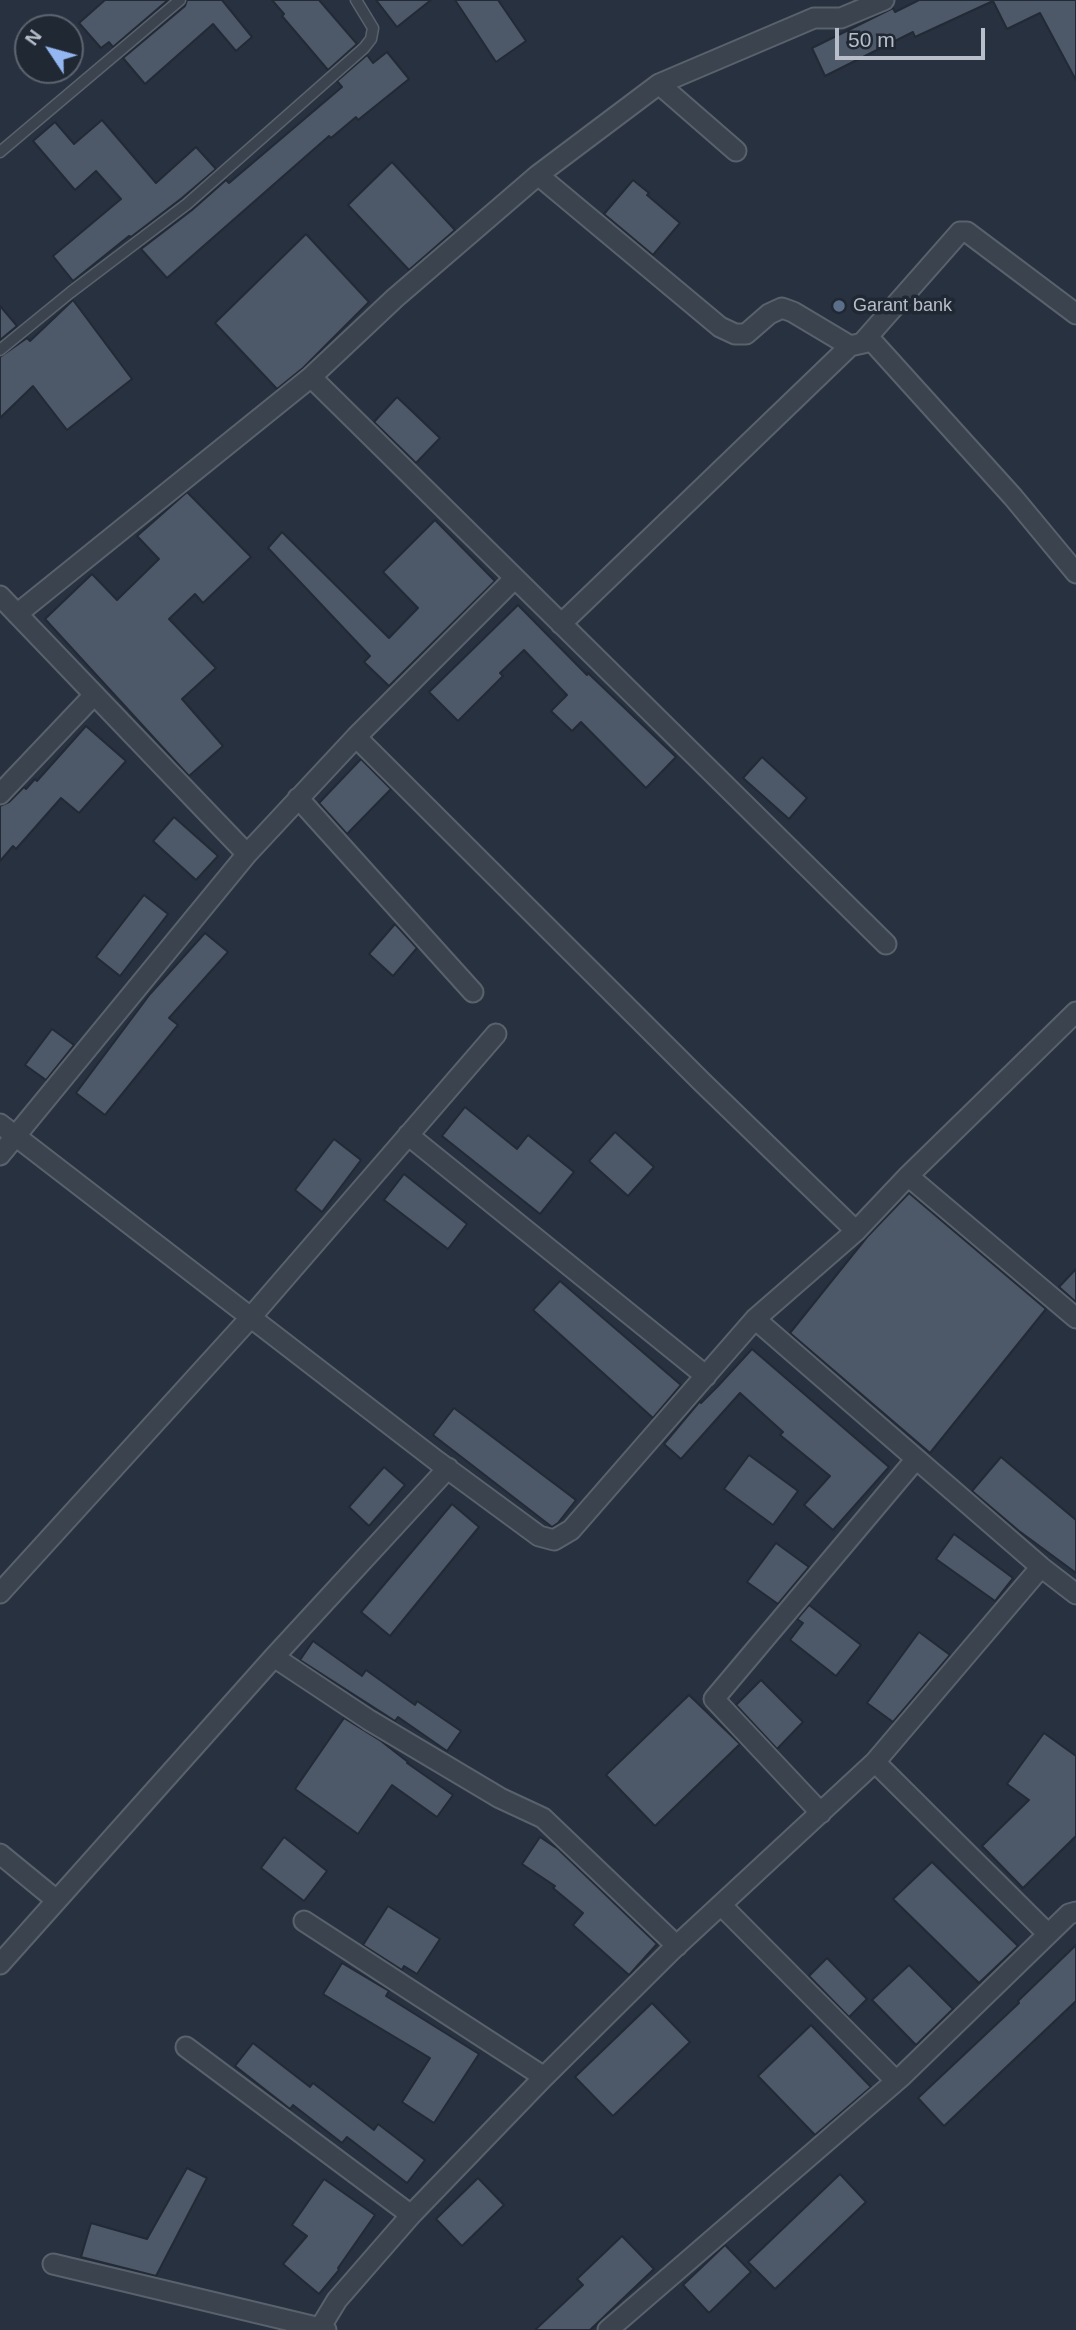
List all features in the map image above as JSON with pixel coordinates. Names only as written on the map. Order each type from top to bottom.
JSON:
[{"type":"street","points":[[17,614],[311,377],[395,298],[538,175],[659,84],[814,18],[841,18],[884,0]]},
{"type":"street","points":[[659,84],[736,151]]},
{"type":"street","points":[[538,175],[720,327],[734,334],[746,334],[769,314],[782,308],[856,344],[872,341],[1013,497],[1076,573]]},
{"type":"street","points":[[561,624],[856,344],[960,233],[967,232],[1076,314]]},
{"type":"street","points":[[311,377],[886,944]]},
{"type":"street","points":[[0,1155],[7,1130],[247,854],[356,737],[515,579]]},
{"type":"street","points":[[0,596],[247,854]]},
{"type":"street","points":[[0,794],[94,695]]},
{"type":"street","points":[[356,737],[692,1072],[856,1231]]},
{"type":"street","points":[[298,798],[473,992]]},
{"type":"street","points":[[7,1130],[448,1468],[539,1536],[554,1540],[571,1530],[755,1319],[856,1231],[908,1176],[1076,1013]]},
{"type":"street","points":[[0,1593],[251,1317],[496,1034]]},
{"type":"street","points":[[408,1135],[706,1376]]},
{"type":"street","points":[[908,1176],[1076,1318]]},
{"type":"street","points":[[755,1319],[1041,1567],[1076,1594]]},
{"type":"street","points":[[821,1812],[714,1699],[916,1459]]},
{"type":"street","points":[[0,1964],[55,1899],[448,1468]]},
{"type":"street","points":[[53,2264],[323,2329],[337,2300],[411,2215],[544,2077],[677,1946],[875,1762],[1041,1567]]},
{"type":"street","points":[[274,1657],[381,1727],[500,1798],[543,1818],[677,1946]]},
{"type":"street","points":[[875,1762],[1048,1934]]},
{"type":"street","points":[[0,1854],[55,1899]]},
{"type":"street","points":[[721,1905],[895,2081]]},
{"type":"street","points":[[608,2330],[895,2081],[1069,1914],[1076,1912]]},
{"type":"street","points":[[304,1921],[544,2077]]},
{"type":"street","points":[[186,2047],[411,2215]]},
{"type":"lane","points":[[0,152],[180,0]]},
{"type":"lane","points":[[0,350],[187,204],[365,48],[371,39],[373,27],[360,1]]},
{"type":"building","points":[[105,0],[168,0],[113,47],[109,42],[101,48],[84,29],[84,19]]},
{"type":"building","points":[[187,0],[222,0],[252,37],[236,51],[213,24],[145,84],[123,58],[185,6]]},
{"type":"building","points":[[272,0],[319,0],[357,44],[328,70],[282,16],[284,14]]},
{"type":"building","points":[[376,0],[431,0],[397,27]]},
{"type":"building","points":[[455,0],[498,0],[526,41],[496,62]]},
{"type":"building","points":[[919,0],[1076,0],[1076,80],[1040,13],[1007,29],[993,1],[915,37],[913,32],[825,76],[812,48],[893,8],[895,12]]},
{"type":"building","points":[[387,52],[409,79],[358,120],[356,117],[331,138],[329,136],[167,278],[141,249],[226,180],[229,183],[342,87],[337,81],[367,55],[373,63]]},
{"type":"building","points":[[102,120],[156,183],[196,147],[216,169],[73,281],[53,256],[121,199],[96,171],[75,190],[33,141],[55,122],[74,144]]},
{"type":"building","points":[[392,162],[455,230],[409,270],[348,205]]},
{"type":"building","points":[[633,180],[680,223],[653,255],[604,214]]},
{"type":"building","points":[[306,234],[369,302],[303,368],[277,389],[215,323]]},
{"type":"building","points":[[73,300],[132,379],[67,430],[33,386],[0,418],[0,357],[27,338],[30,341]]},
{"type":"building","points":[[0,306],[17,326],[0,340]]},
{"type":"building","points":[[397,397],[440,438],[416,463],[374,422]]},
{"type":"building","points":[[187,492],[251,557],[203,603],[195,594],[169,619],[216,668],[182,699],[223,746],[189,776],[45,619],[92,574],[117,600],[159,559],[137,536]]},
{"type":"building","points":[[435,520],[495,581],[389,686],[364,662],[370,656],[268,548],[282,532],[389,638],[418,608],[383,572]]},
{"type":"building","points":[[518,605],[587,675],[588,673],[676,757],[646,788],[581,722],[572,731],[551,711],[567,695],[524,650],[500,673],[503,676],[458,721],[429,692]]},
{"type":"building","points":[[86,726],[126,761],[79,813],[61,798],[16,849],[13,846],[0,861],[0,806],[9,802],[24,787],[26,789],[35,779],[37,781]]},
{"type":"building","points":[[762,757],[807,798],[789,819],[743,778]]},
{"type":"building","points":[[361,759],[391,789],[347,834],[319,803]]},
{"type":"building","points":[[174,817],[218,856],[196,880],[153,841]]},
{"type":"building","points":[[144,895],[168,914],[120,976],[96,957]]},
{"type":"building","points":[[395,924],[417,948],[393,976],[369,954]]},
{"type":"building","points":[[205,933],[228,952],[169,1018],[178,1025],[105,1115],[76,1093],[150,994]]},
{"type":"building","points":[[52,1029],[74,1045],[46,1080],[25,1065]]},
{"type":"building","points":[[465,1107],[517,1149],[528,1135],[574,1172],[540,1214],[442,1136]]},
{"type":"building","points":[[615,1132],[654,1167],[628,1196],[589,1161]]},
{"type":"building","points":[[334,1139],[361,1160],[322,1212],[295,1190]]},
{"type":"building","points":[[404,1174],[467,1224],[448,1249],[384,1200]]},
{"type":"building","points":[[909,1193],[1046,1309],[930,1453],[790,1333],[867,1237]]},
{"type":"building","points":[[1076,1269],[1076,1302],[1059,1287]]},
{"type":"building","points":[[560,1281],[681,1385],[653,1418],[533,1310]]},
{"type":"building","points":[[752,1349],[889,1467],[833,1530],[804,1505],[830,1476],[780,1435],[783,1432],[740,1393],[681,1459],[664,1444],[700,1401],[701,1403]]},
{"type":"building","points":[[454,1408],[576,1500],[558,1523],[552,1527],[433,1435]]},
{"type":"building","points":[[749,1455],[798,1491],[773,1525],[724,1489]]},
{"type":"building","points":[[1001,1457],[1076,1520],[1076,1573],[1019,1531],[972,1491]]},
{"type":"building","points":[[384,1467],[405,1485],[369,1526],[349,1507]]},
{"type":"building","points":[[452,1504],[479,1527],[390,1636],[361,1612]]},
{"type":"building","points":[[954,1534],[1013,1578],[995,1601],[936,1559]]},
{"type":"building","points":[[776,1543],[809,1567],[778,1604],[747,1582]]},
{"type":"building","points":[[809,1605],[861,1645],[836,1676],[790,1640],[803,1623],[797,1619]]},
{"type":"building","points":[[919,1632],[950,1655],[893,1722],[867,1703]]},
{"type":"building","points":[[313,1641],[362,1676],[366,1670],[415,1705],[417,1701],[461,1731],[447,1751],[398,1717],[395,1721],[300,1660]]},
{"type":"building","points":[[761,1680],[803,1722],[777,1749],[736,1705]]},
{"type":"building","points":[[689,1695],[740,1744],[655,1826],[606,1775]]},
{"type":"building","points":[[344,1718],[381,1741],[453,1795],[437,1817],[392,1785],[358,1834],[295,1789]]},
{"type":"building","points":[[1044,1733],[1076,1756],[1076,1836],[1023,1888],[982,1846],[1029,1800],[1007,1784]]},
{"type":"building","points":[[284,1837],[327,1871],[304,1901],[261,1868]]},
{"type":"building","points":[[540,1837],[558,1849],[657,1944],[629,1975],[573,1925],[583,1913],[553,1888],[555,1886],[522,1864]]},
{"type":"building","points":[[932,1862],[1018,1946],[979,1983],[893,1899]]},
{"type":"building","points":[[388,1906],[440,1939],[417,1974],[404,1966],[402,1970],[363,1945]]},
{"type":"building","points":[[1076,1945],[1076,2001],[944,2126],[918,2098]]},
{"type":"building","points":[[827,1958],[867,1999],[849,2017],[809,1976]]},
{"type":"building","points":[[342,1963],[389,1991],[386,1996],[479,2054],[434,2123],[402,2102],[430,2058],[323,1994]]},
{"type":"building","points":[[909,1965],[953,2009],[916,2045],[872,2000]]},
{"type":"building","points":[[652,2003],[690,2042],[613,2116],[575,2077]]},
{"type":"building","points":[[811,2025],[871,2087],[815,2135],[758,2076]]},
{"type":"building","points":[[253,2043],[310,2087],[313,2083],[374,2130],[378,2124],[425,2160],[407,2183],[347,2137],[342,2143],[293,2105],[290,2109],[235,2066]]},
{"type":"building","points":[[187,2168],[207,2178],[156,2276],[81,2257],[91,2223],[147,2239]]},
{"type":"building","points":[[840,2174],[866,2202],[775,2289],[748,2262]]},
{"type":"building","points":[[478,2178],[504,2205],[462,2246],[436,2219]]},
{"type":"building","points":[[324,2179],[375,2215],[339,2270],[319,2294],[283,2264],[307,2236],[292,2225]]},
{"type":"building","points":[[622,2236],[654,2269],[590,2330],[535,2330],[583,2285],[577,2279]]},
{"type":"building","points":[[725,2245],[751,2272],[709,2313],[683,2285]]},
{"type":"place","name":"Garant bank","points":[[839,306]]}]
